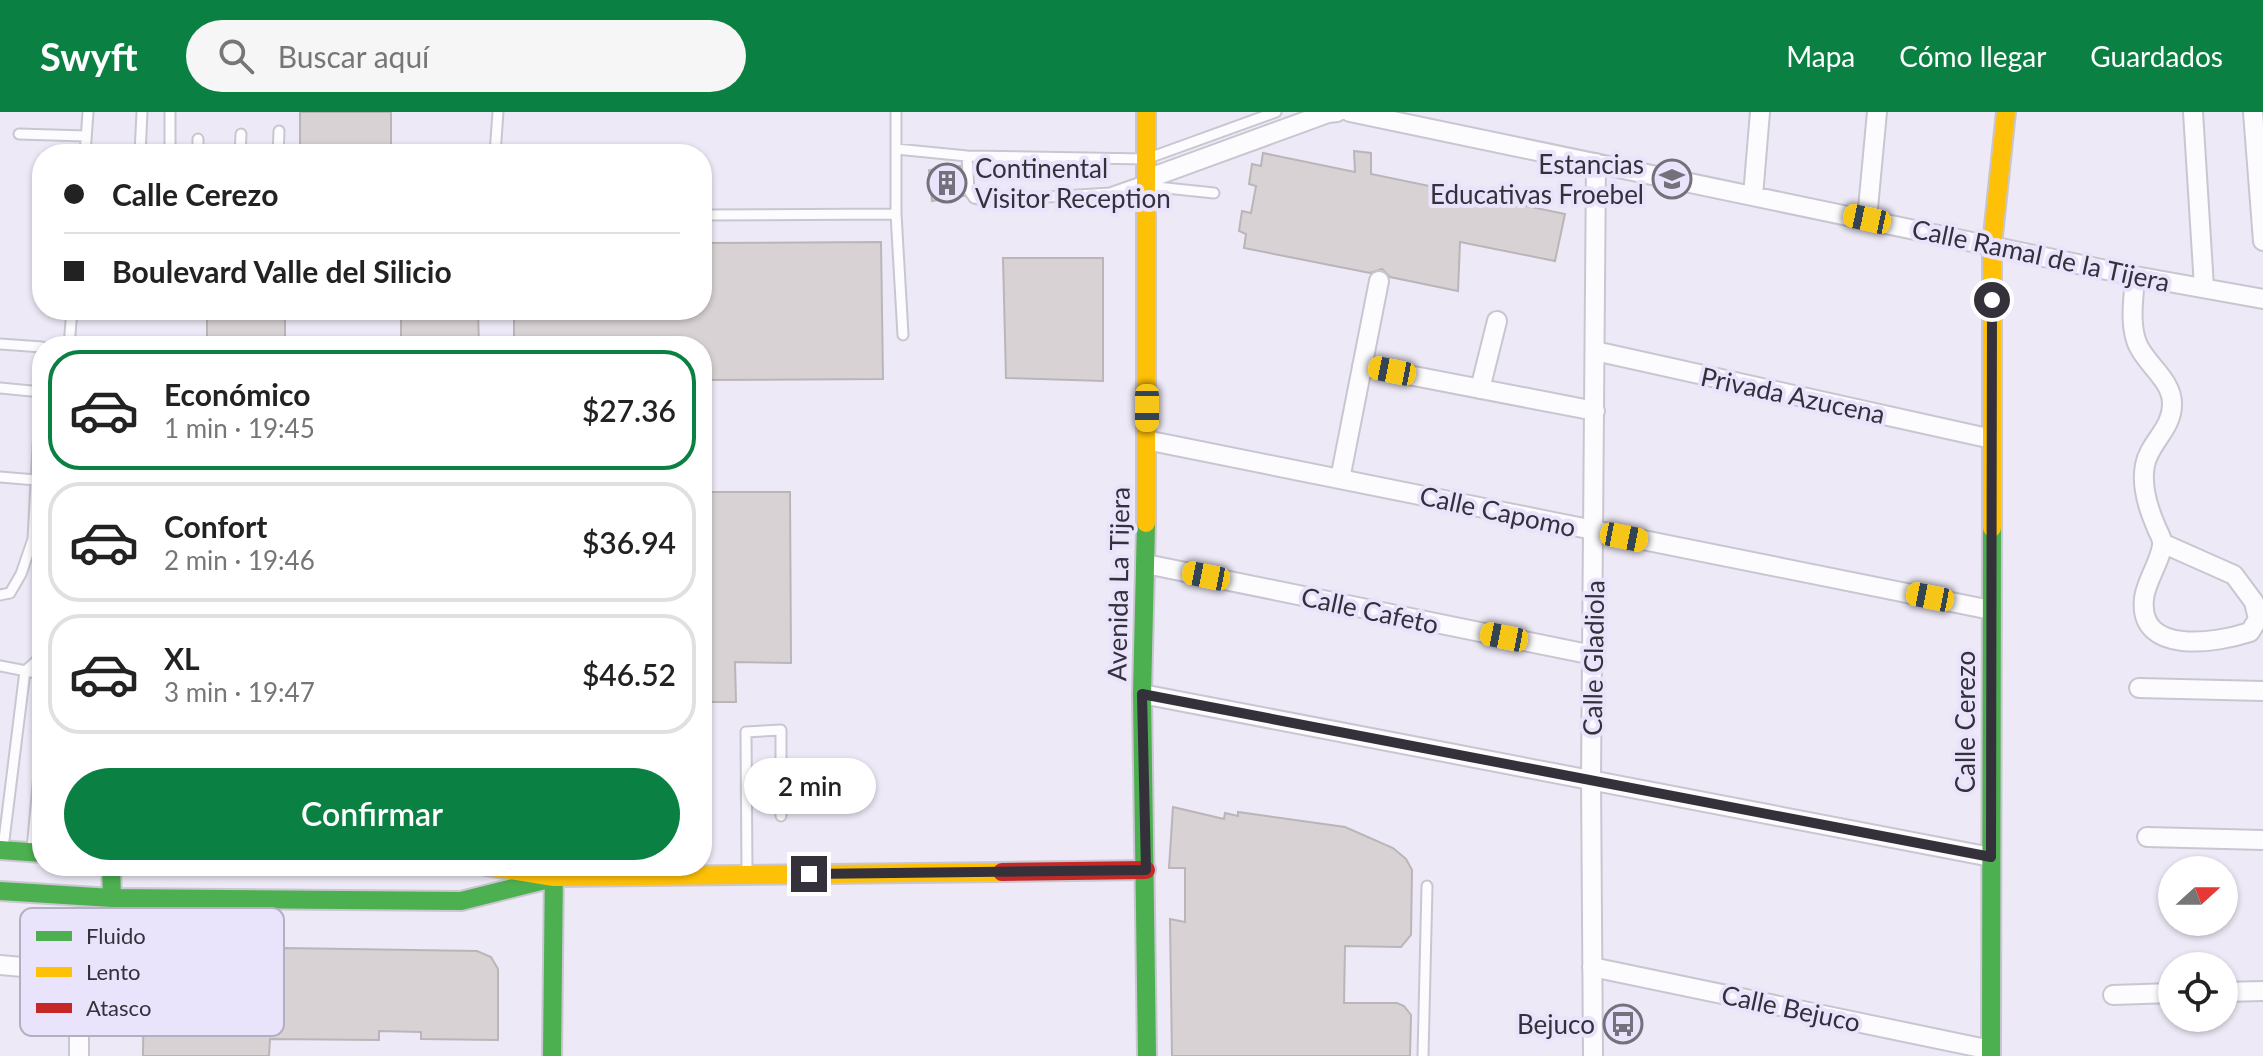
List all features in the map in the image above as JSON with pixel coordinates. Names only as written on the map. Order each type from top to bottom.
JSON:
[{"type":"main road","name":"Avenida La Tijera","points":[[1146,112],[1146,564],[1142,694],[1147,1056]]},
{"type":"main road","name":"Calle Cerezo","points":[[1991,1053],[1992,245],[2006,112]]},
{"type":"main road","points":[[2,850],[32,853]]},
{"type":"main road","points":[[712,873],[747,875],[1146,870]]},
{"type":"main road","points":[[111,876],[112,898]]},
{"type":"main road","points":[[0,891],[112,898],[461,901],[541,876]]},
{"type":"main road","points":[[552,1056],[554,876]]},
{"type":"street","points":[[1147,182],[1337,112]]},
{"type":"street","name":"Calle Ramal de la Tijera","points":[[1350,112],[2135,276],[2263,299]]},
{"type":"street","points":[[1753,196],[1760,112]]},
{"type":"street","points":[[1867,219],[1877,112]]},
{"type":"street","points":[[2193,112],[2204,287]]},
{"type":"street","points":[[2253,112],[2263,241]]},
{"type":"street","name":"Calle Gladiola","points":[[1593,1056],[1591,779],[1596,163]]},
{"type":"street","points":[[2135,276],[2132,328],[2137,345],[2173,400],[2172,415],[2148,455],[2143,482],[2162,543],[2144,597],[2144,610],[2150,626],[2158,634],[2184,643],[2250,632],[2258,619],[2254,602],[2234,575],[2162,543]]},
{"type":"street","points":[[1340,479],[1379,281]]},
{"type":"street","points":[[1480,389],[1497,321]]},
{"type":"street","name":"Privada Azucena","points":[[1595,351],[1992,439]]},
{"type":"street","points":[[1362,366],[1595,411]]},
{"type":"street","name":"Calle Capomo","points":[[1146,440],[1991,610]]},
{"type":"street","name":"Calle Cafeto","points":[[1146,564],[1593,655]]},
{"type":"street","points":[[2139,688],[2263,691]]},
{"type":"street","points":[[1142,694],[1991,857]]},
{"type":"street","points":[[2147,837],[2263,840]]},
{"type":"street","points":[[0,965],[20,967]]},
{"type":"street","name":"Calle Bejuco","points":[[1592,967],[1991,1053]]},
{"type":"street","points":[[2238,992],[2263,991]]},
{"type":"street","points":[[2113,995],[2158,993]]},
{"type":"lane","points":[[86,144],[88,112]]},
{"type":"lane","points":[[140,144],[142,112]]},
{"type":"lane","points":[[170,112],[170,144]]},
{"type":"lane","points":[[496,144],[498,112]]},
{"type":"lane","points":[[896,112],[896,214],[903,335]]},
{"type":"lane","points":[[896,149],[967,156],[1146,159],[1276,112]]},
{"type":"lane","points":[[278,144],[279,131]]},
{"type":"lane","points":[[19,134],[86,136]]},
{"type":"lane","points":[[240,144],[241,134]]},
{"type":"lane","points":[[198,139],[198,144]]},
{"type":"lane","points":[[967,156],[969,191],[974,198],[985,201],[1110,193],[1147,182],[1214,193]]},
{"type":"lane","points":[[712,215],[896,214]]},
{"type":"lane","points":[[0,344],[32,346]]},
{"type":"lane","points":[[0,388],[32,391]]},
{"type":"lane","points":[[0,477],[32,480]]},
{"type":"lane","points":[[0,595],[10,593],[16,583],[32,542]]},
{"type":"lane","points":[[2,850],[25,671],[32,665]]},
{"type":"lane","points":[[0,666],[32,672]]},
{"type":"lane","points":[[747,875],[746,732],[781,730],[781,816]]},
{"type":"lane","points":[[1423,1056],[1427,886]]},
{"type":"building","points":[[300,112],[391,112],[391,144],[300,144]]},
{"type":"building","points":[[1354,151],[1371,153],[1371,174],[1565,214],[1555,261],[1460,242],[1458,291],[1390,277],[1382,269],[1370,273],[1244,248],[1246,234],[1239,231],[1242,211],[1251,213],[1256,186],[1249,184],[1252,164],[1261,166],[1263,153],[1355,172]]},
{"type":"building","name":"Continental Visitor Reception","points":[[960,166],[964,196],[932,201],[929,170]]},
{"type":"building","points":[[881,242],[883,379],[712,380],[712,336],[514,336],[514,320],[712,320],[712,243]]},
{"type":"building","points":[[1003,258],[1103,258],[1103,381],[1006,378]]},
{"type":"building","points":[[207,320],[285,320],[285,336],[207,336]]},
{"type":"building","points":[[401,320],[478,320],[479,336],[401,336]]},
{"type":"building","points":[[712,492],[790,492],[791,663],[735,662],[736,702],[712,702]]},
{"type":"building","points":[[1173,807],[1224,819],[1225,813],[1238,816],[1238,812],[1345,827],[1393,848],[1406,859],[1412,870],[1411,935],[1401,947],[1345,946],[1344,1003],[1397,1003],[1404,1006],[1411,1015],[1410,1056],[1172,1056],[1170,919],[1185,922],[1185,868],[1169,868]]},
{"type":"building","points":[[284,948],[477,951],[491,957],[498,969],[498,1040],[421,1039],[421,1032],[379,1031],[379,1040],[270,1039],[269,1056],[143,1056],[143,1036],[284,1036]]},
{"type":"traffic: fast","points":[[1146,523],[1142,694],[1147,1056]]},
{"type":"traffic: fast","points":[[1991,1056],[1992,528]]},
{"type":"traffic: fast","points":[[0,850],[32,852]]},
{"type":"traffic: fast","points":[[111,876],[112,898]]},
{"type":"traffic: fast","points":[[552,1056],[554,876]]},
{"type":"traffic: fast","points":[[0,891],[112,898],[461,901],[545,880]]},
{"type":"traffic: slow","points":[[1146,112],[1146,523]]},
{"type":"traffic: slow","points":[[1992,528],[1992,245],[2006,112]]},
{"type":"traffic: slow","points":[[712,875],[1002,872]]},
{"type":"traffic: slow","points":[[548,876],[644,876]]},
{"type":"traffic: jam","points":[[1002,872],[1146,870]]},
{"type":"place","name":"Estancias Educativas Froebel","points":[[1672,179]]},
{"type":"place","name":"Continental Visitor Reception","points":[[947,183]]},
{"type":"place","name":"Bejuco","points":[[1623,1024]]},
{"type":"route","points":[[809,874],[1146,870],[1142,694],[1991,857],[1992,300]]}]
